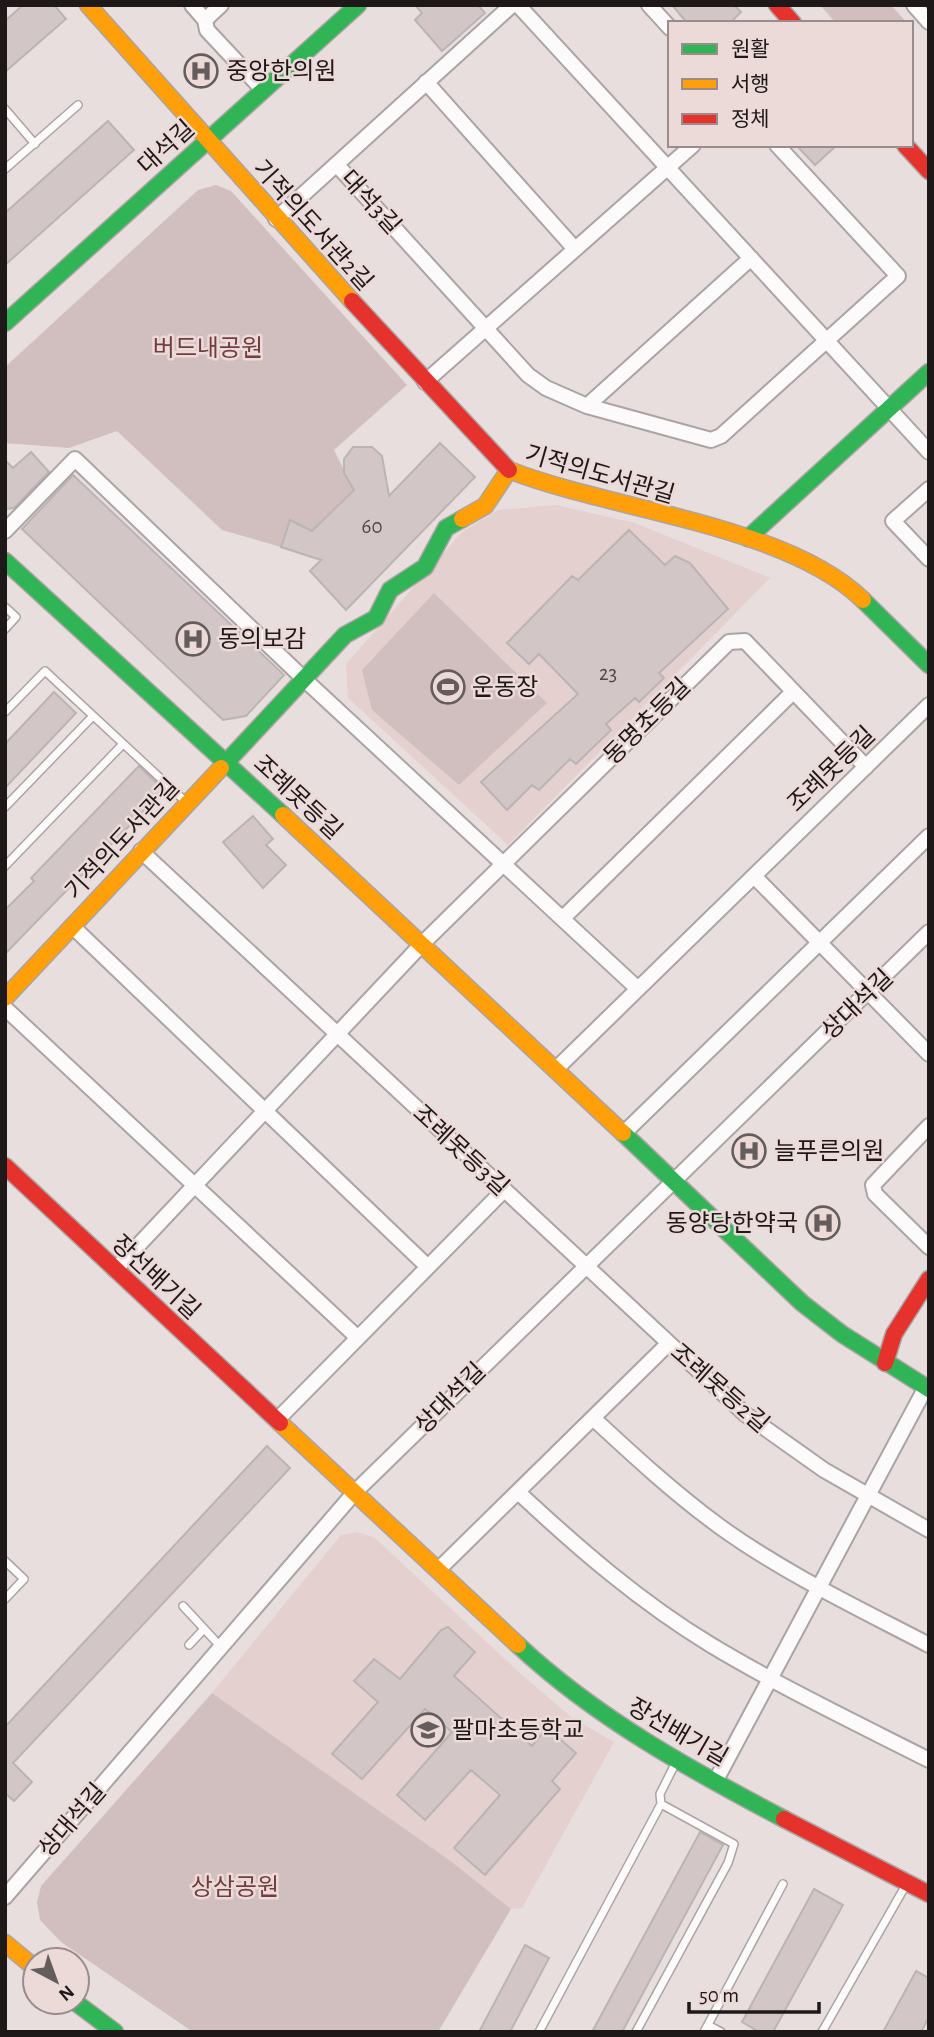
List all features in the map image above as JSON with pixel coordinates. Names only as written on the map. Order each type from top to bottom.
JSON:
[{"type":"street","name":"기적의도서관2길","points":[[88,5],[276,219],[509,470]]},
{"type":"street","points":[[192,5],[205,20],[207,30],[263,90]]},
{"type":"street","points":[[205,20],[221,5]]},
{"type":"street","name":"대석길","points":[[5,323],[358,5]]},
{"type":"street","name":"대석3길","points":[[512,5],[337,165],[528,375],[546,388],[587,406],[711,440],[721,436],[898,276],[780,147]]},
{"type":"street","points":[[518,5],[929,452]]},
{"type":"street","points":[[649,5],[668,26]]},
{"type":"street","points":[[777,5],[791,21]]},
{"type":"street","points":[[914,5],[929,22]]},
{"type":"street","points":[[426,82],[575,249]]},
{"type":"street","points":[[425,382],[691,147]]},
{"type":"street","points":[[907,147],[929,171]]},
{"type":"street","points":[[276,219],[337,165]]},
{"type":"street","points":[[587,406],[751,258]]},
{"type":"street","points":[[748,538],[929,372]]},
{"type":"street","points":[[5,531],[75,458],[304,679],[638,989]]},
{"type":"street","name":"기적의도서관길","points":[[5,998],[345,635],[376,618],[390,590],[425,567],[446,528],[485,506],[509,470],[544,484],[748,538],[817,567],[842,583],[926,655]]},
{"type":"street","points":[[929,489],[893,521],[929,559]]},
{"type":"street","name":"조례못등길","points":[[5,561],[423,943],[670,1181],[802,1303],[885,1363],[927,1388]]},
{"type":"street","name":"동명초등길","points":[[423,943],[729,642],[745,641],[866,767]]},
{"type":"street","points":[[564,918],[793,692]]},
{"type":"street","name":"조례못등길","points":[[555,1070],[929,705]]},
{"type":"street","points":[[623,1134],[929,836]]},
{"type":"street","name":"조례못등3길","points":[[141,851],[584,1266]]},
{"type":"street","points":[[754,876],[929,1054]]},
{"type":"street","points":[[72,926],[428,1267]]},
{"type":"street","name":"상대석길","points":[[5,1897],[355,1492],[670,1181],[869,993],[929,932]]},
{"type":"street","points":[[115,1270],[423,943]]},
{"type":"street","points":[[5,1009],[358,1338]]},
{"type":"street","points":[[929,1126],[873,1185],[875,1194],[929,1247]]},
{"type":"street","name":"장선배기길","points":[[5,1166],[539,1665],[583,1702],[678,1760],[908,1882],[928,1890]]},
{"type":"street","points":[[278,1419],[503,1190]]},
{"type":"street","name":"조례못등2길","points":[[584,1266],[745,1414],[824,1471],[929,1530]]},
{"type":"street","points":[[885,1363],[894,1334],[929,1279]]},
{"type":"street","points":[[439,1569],[668,1344]]},
{"type":"street","points":[[716,1780],[927,1388]]},
{"type":"street","points":[[593,1418],[654,1475],[720,1527],[819,1587],[929,1645]]},
{"type":"street","points":[[518,1492],[577,1547],[636,1594],[708,1643],[770,1679],[929,1760]]},
{"type":"street","points":[[91,2014],[115,2032]]},
{"type":"lane","points":[[5,169],[78,105]]},
{"type":"lane","points":[[5,109],[34,144]]},
{"type":"lane","points":[[5,607],[16,617],[5,629]]},
{"type":"lane","points":[[5,712],[45,671],[187,803]]},
{"type":"lane","points":[[5,807],[93,716]]},
{"type":"lane","points":[[5,866],[123,744]]},
{"type":"lane","points":[[5,1561],[24,1579],[5,1599]]},
{"type":"lane","points":[[183,1606],[221,1647]]},
{"type":"lane","points":[[189,1645],[204,1629]]},
{"type":"lane","points":[[539,2032],[661,1804],[660,1794],[678,1760]]},
{"type":"lane","points":[[636,2032],[728,1863],[734,1844],[661,1804]]},
{"type":"lane","points":[[822,2032],[908,1882]]},
{"type":"lane","points":[[721,2032],[706,2028],[783,1884]]},
{"type":"shaded area","points":[[556,505],[635,523],[770,578],[508,845],[348,698],[346,664],[462,532],[498,510]]},
{"type":"shaded area","name":"팔마초등학교","points":[[357,1532],[375,1538],[571,1717],[614,1742],[522,1908],[511,1909],[452,1862],[212,1693],[341,1535]]},
{"type":"green space","points":[[820,5],[891,5],[905,21],[834,21]]},
{"type":"green space","name":"버드내공원","points":[[216,185],[231,191],[407,385],[334,450],[354,490],[312,531],[290,521],[281,547],[222,530],[117,431],[69,448],[5,443],[5,367],[198,190]]},
{"type":"green space","name":"운동장","points":[[434,593],[547,703],[459,785],[372,710],[362,670]]},
{"type":"green space","name":"상삼공원","points":[[212,1693],[452,1862],[511,1909],[438,2032],[193,2032],[91,1962],[91,1946],[67,1946],[61,1942],[40,1920],[37,1902],[41,1886]]},
{"type":"building","points":[[23,5],[54,5],[66,19],[5,72],[5,21]]},
{"type":"building","points":[[415,5],[478,5],[485,13],[442,51],[415,20],[422,13]]},
{"type":"building","points":[[672,5],[734,5],[741,12],[732,21],[685,21]]},
{"type":"building","points":[[108,121],[134,150],[5,265],[5,213]]},
{"type":"building","points":[[798,147],[835,147],[815,165]]},
{"type":"building","points":[[440,443],[475,477],[346,610],[310,571],[321,560],[281,547],[290,520],[312,531],[354,490],[344,473],[344,459],[353,447],[372,447],[382,456],[389,496]]},
{"type":"building","points":[[31,452],[49,472],[14,508],[5,509],[5,460],[13,468]]},
{"type":"building","points":[[73,475],[284,675],[246,716],[223,720],[22,529]]},
{"type":"building","points":[[629,530],[665,565],[675,556],[690,563],[728,609],[659,673],[664,678],[639,702],[635,698],[606,724],[611,730],[576,764],[570,759],[539,790],[532,785],[507,810],[481,782],[578,694],[539,654],[529,664],[507,643],[572,576],[578,580]]},
{"type":"building","points":[[54,692],[76,713],[5,788],[5,744]]},
{"type":"building","points":[[139,766],[164,790],[5,954],[5,910],[34,881],[31,878]]},
{"type":"building","points":[[253,816],[273,839],[266,845],[286,865],[263,888],[223,842]]},
{"type":"building","points":[[267,1446],[290,1468],[13,1763],[32,1782],[14,1801],[5,1793],[5,1727]]},
{"type":"building","points":[[448,1627],[475,1652],[454,1676],[532,1746],[547,1728],[576,1753],[552,1781],[560,1789],[485,1875],[454,1848],[500,1795],[471,1770],[425,1820],[397,1795],[452,1732],[425,1709],[362,1779],[332,1754],[378,1702],[354,1681],[374,1659],[400,1679],[441,1630]]},
{"type":"building","points":[[700,1832],[723,1845],[622,2032],[592,2032]]},
{"type":"building","points":[[814,1889],[843,1905],[773,2032],[759,2032],[742,2022]]},
{"type":"building","points":[[525,1945],[549,1958],[510,2032],[479,2032]]},
{"type":"building","points":[[916,1971],[929,1978],[929,2017],[921,2032],[883,2032]]},
{"type":"traffic: fast","points":[[5,323],[358,5]]},
{"type":"traffic: fast","points":[[748,538],[929,372]]},
{"type":"traffic: fast","points":[[221,768],[345,635],[376,618],[390,590],[425,567],[446,528],[462,519]]},
{"type":"traffic: fast","points":[[5,561],[283,815]]},
{"type":"traffic: fast","points":[[863,600],[929,665]]},
{"type":"traffic: fast","points":[[623,1133],[802,1303],[842,1334],[929,1389]]},
{"type":"traffic: fast","points":[[518,1645],[579,1696],[645,1741],[784,1819]]},
{"type":"traffic: fast","points":[[91,2014],[115,2032]]},
{"type":"traffic: slow","points":[[88,5],[352,301]]},
{"type":"traffic: slow","points":[[462,519],[485,506],[509,470],[596,497],[744,536],[790,554],[830,575],[863,600]]},
{"type":"traffic: slow","points":[[5,998],[221,768]]},
{"type":"traffic: slow","points":[[283,815],[623,1133]]},
{"type":"traffic: slow","points":[[280,1423],[518,1645]]},
{"type":"traffic: slow","points":[[5,1943],[21,1956]]},
{"type":"traffic: jam","points":[[777,5],[791,21]]},
{"type":"traffic: jam","points":[[907,147],[929,171]]},
{"type":"traffic: jam","points":[[352,301],[509,470]]},
{"type":"traffic: jam","points":[[5,1166],[280,1423]]},
{"type":"traffic: jam","points":[[885,1363],[894,1334],[929,1279]]},
{"type":"traffic: jam","points":[[784,1819],[929,1894]]},
{"type":"place","name":"중앙한의원","points":[[201,71]]},
{"type":"place","name":"동의보감","points":[[193,639]]},
{"type":"place","name":"운동장","points":[[448,687]]},
{"type":"place","name":"늘푸른의원","points":[[749,1151]]},
{"type":"place","name":"동양당한약국","points":[[823,1223]]},
{"type":"place","name":"팔마초등학교","points":[[428,1730]]}]
